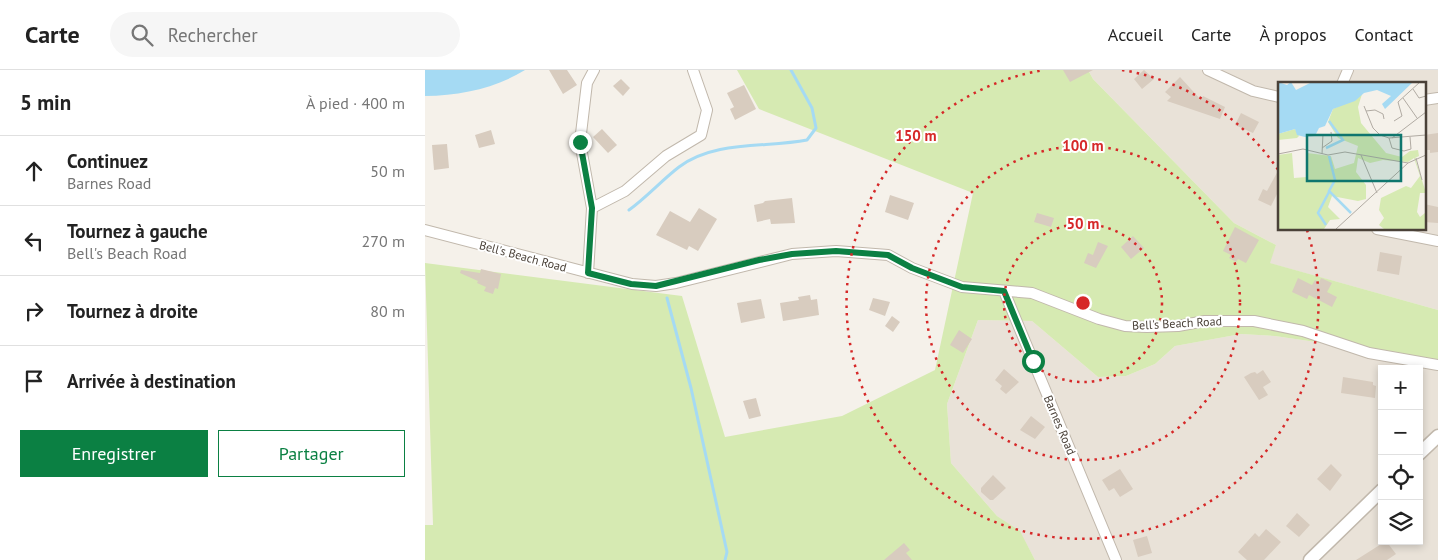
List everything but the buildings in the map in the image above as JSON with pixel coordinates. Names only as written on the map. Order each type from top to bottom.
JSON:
[{"type":"street","points":[[588,273],[592,208],[580,142],[587,83],[594,70]]},
{"type":"street","points":[[592,208],[625,192],[666,156],[701,135],[707,110],[693,70]]},
{"type":"street","points":[[1208,70],[1253,91],[1278,97]]},
{"type":"street","points":[[1343,82],[1348,70]]},
{"type":"street","name":"Bell's Beach Road","points":[[425,230],[631,284],[656,286],[759,260],[792,254],[836,251],[888,255],[912,268],[962,287],[1032,293],[1099,319],[1125,326],[1178,326],[1205,321],[1254,321],[1303,332],[1369,353],[1438,364]]},
{"type":"street","points":[[1382,230],[1438,241]]},
{"type":"street","name":"Barnes Road","points":[[1004,291],[1115,560]]},
{"type":"street","points":[[1423,450],[1438,436]]},
{"type":"street","points":[[1309,560],[1378,494]]},
{"type":"shaded area","points":[[1088,70],[1438,70],[1438,310],[1269,263],[1276,245],[1234,223],[1093,79]]},
{"type":"shaded area","points":[[978,320],[1032,321],[1098,377],[1126,376],[1155,364],[1175,346],[1241,334],[1275,336],[1438,360],[1438,560],[1035,560],[1020,532],[997,516],[951,463],[947,404]]},
{"type":"green space","points":[[737,70],[1088,70],[1093,79],[1234,223],[1276,245],[1270,263],[1438,310],[1438,360],[1275,336],[1241,334],[1175,346],[1155,364],[1126,376],[1098,377],[1032,321],[978,320],[947,404],[951,463],[997,516],[1020,531],[1035,560],[425,560],[425,525],[433,525],[425,263],[682,296],[725,437],[842,416],[935,370],[973,193],[759,109]]},
{"type":"water","points":[[425,70],[525,70],[501,82],[477,90],[425,96]]},
{"type":"waterway","points":[[629,210],[679,167],[693,158],[741,146],[807,140],[816,128],[812,108],[791,70]]},
{"type":"waterway","points":[[667,298],[691,388],[727,552],[725,560]]},
{"type":"route","points":[[580,142],[592,208],[588,273],[631,284],[656,286],[676,283],[759,260],[792,254],[836,251],[888,255],[912,268],[962,287],[1004,291],[1033,361]]}]
